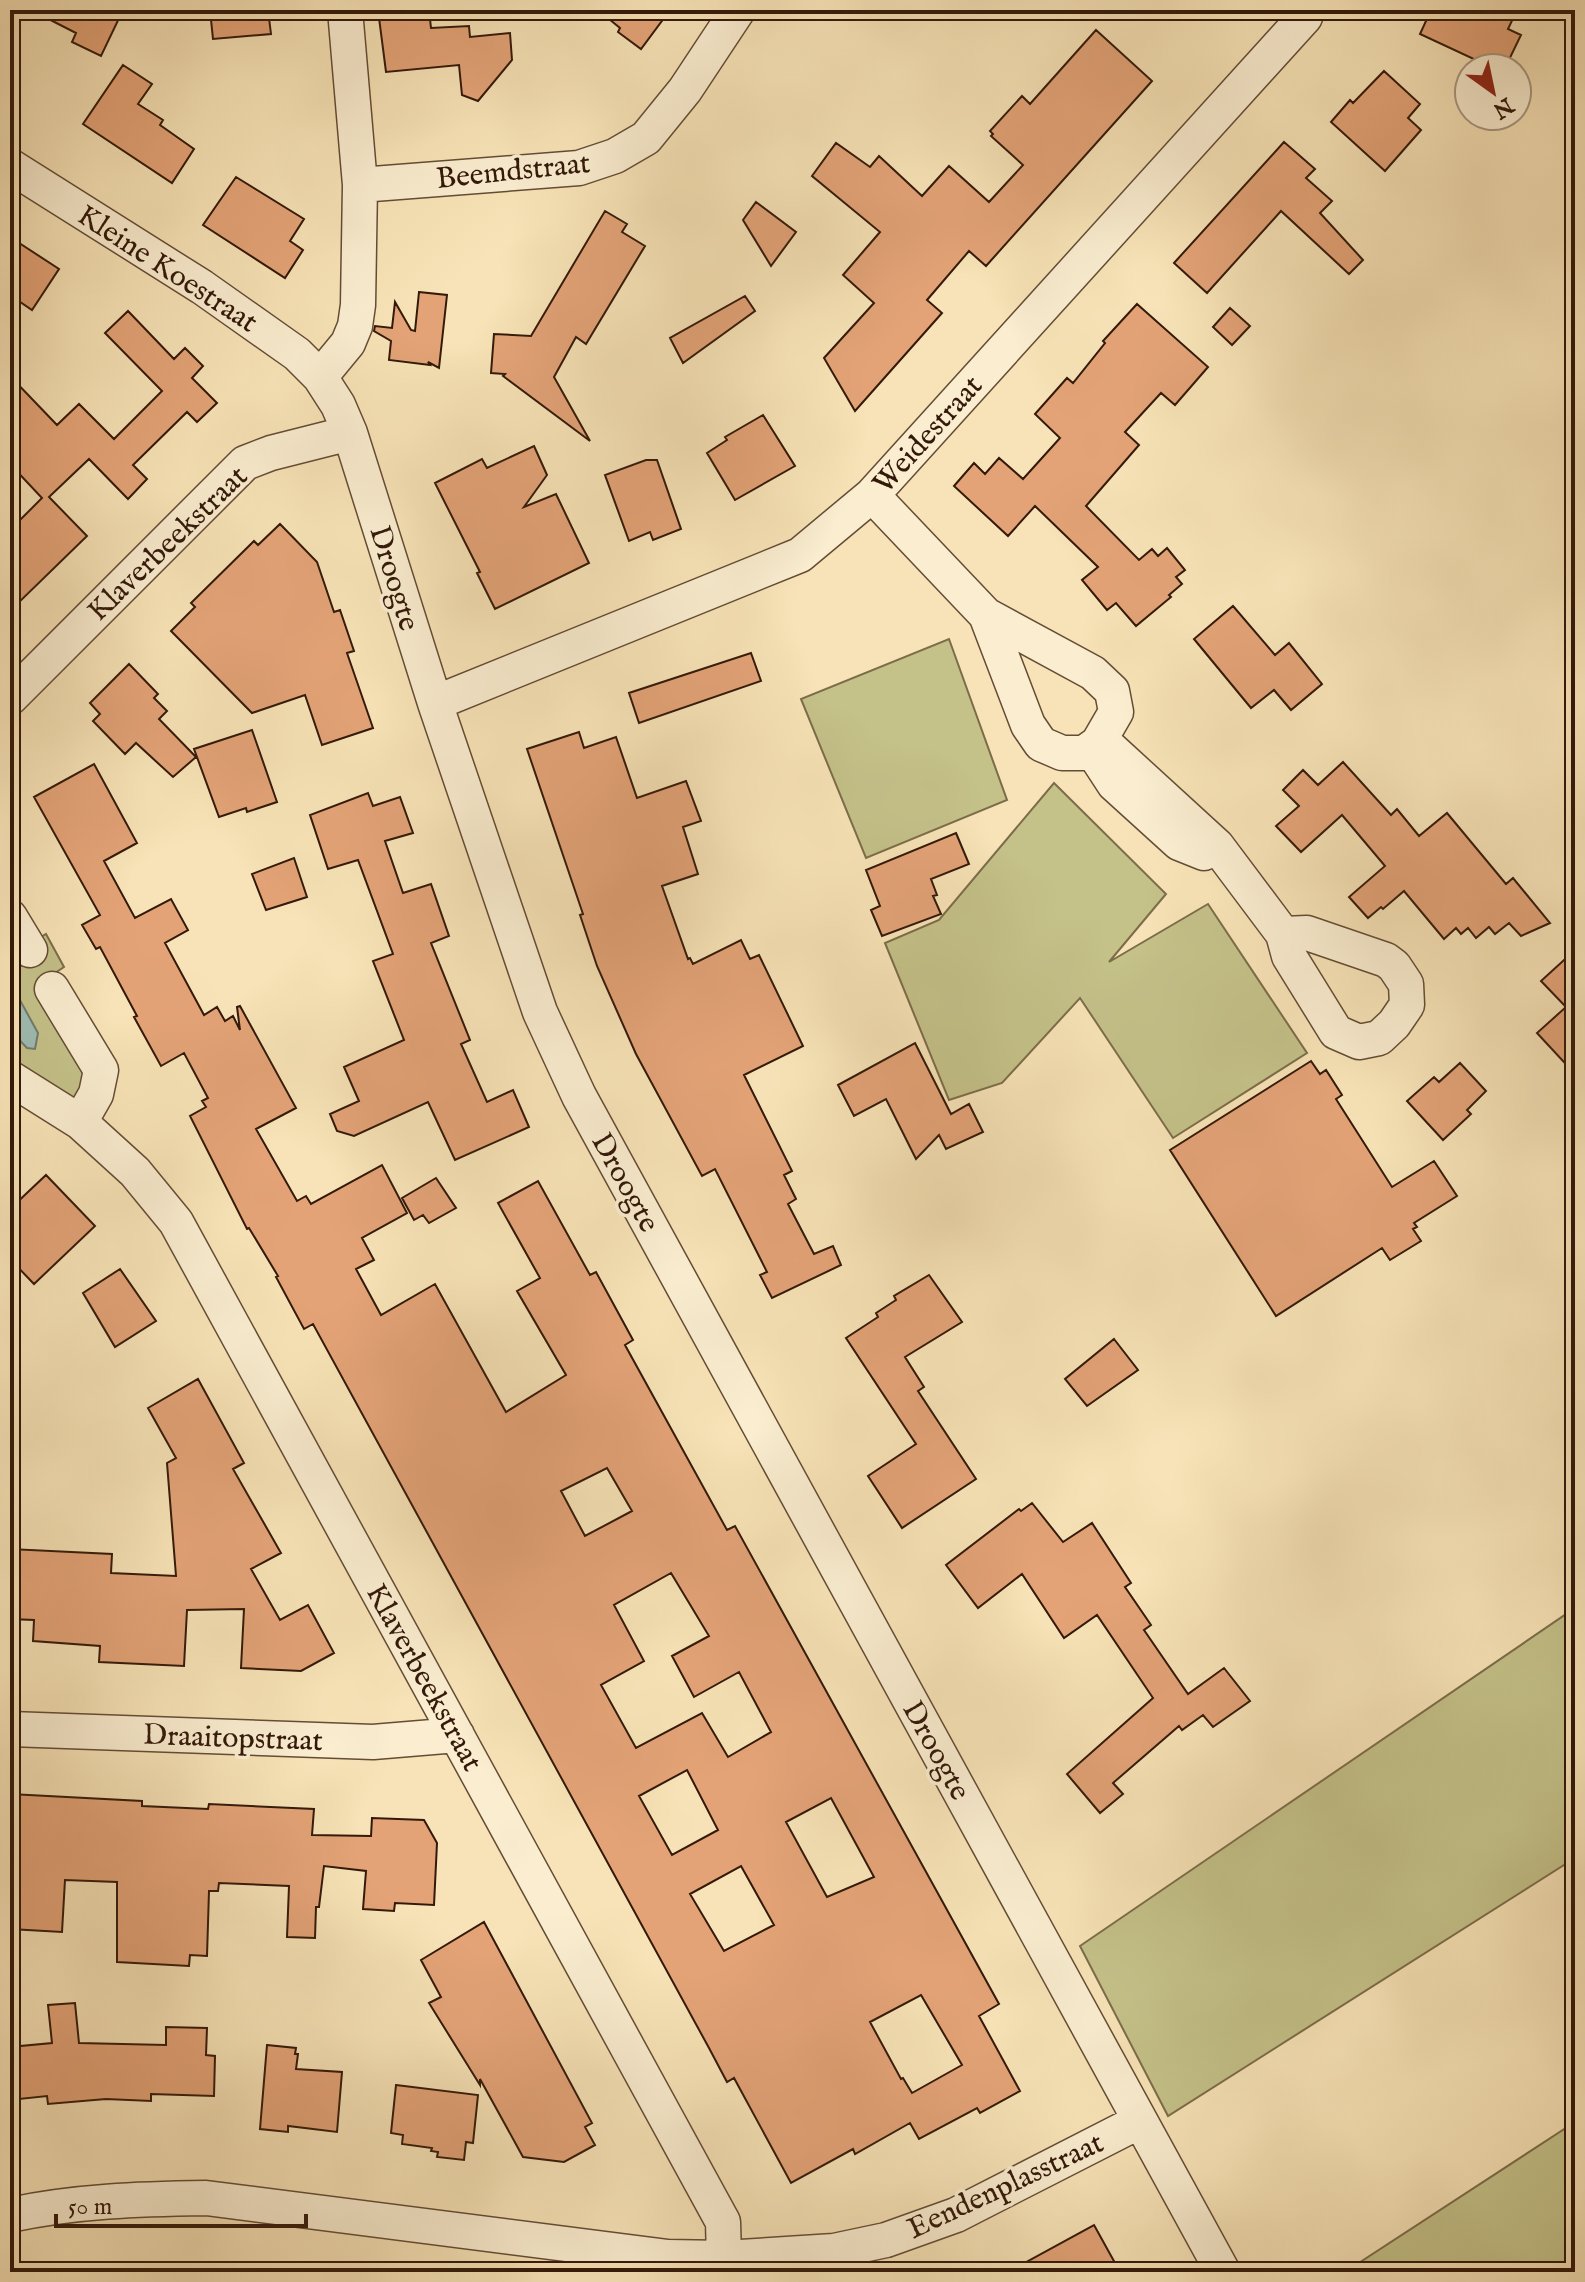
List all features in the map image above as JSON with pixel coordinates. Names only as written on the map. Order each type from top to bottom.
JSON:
[{"type":"street","points":[[320,377],[348,343],[355,326],[360,185],[345,10]]},
{"type":"street","name":"Beemdstraat","points":[[360,185],[579,168],[615,156],[646,138],[685,90],[738,10]]},
{"type":"street","name":"Weidestraat","points":[[435,703],[800,555],[872,495],[1305,17],[1307,10]]},
{"type":"street","name":"Kleine Koestraat","points":[[10,166],[202,287],[297,354],[320,377]]},
{"type":"street","name":"Droogte","points":[[320,377],[338,405],[350,433],[435,703],[540,1012],[579,1096],[1223,2272]]},
{"type":"street","name":"Klaverbeekstraat","points":[[10,698],[245,463],[271,453],[350,433]]},
{"type":"street","points":[[872,495],[986,615],[1093,673],[1112,691],[1116,712],[1098,743],[1084,753],[1062,753],[1041,744],[1028,725],[986,615]]},
{"type":"street","points":[[1098,743],[1099,761],[1114,784],[1179,843],[1204,853],[1217,846],[1283,934]]},
{"type":"street","points":[[10,917],[30,950]]},
{"type":"street","points":[[52,989],[101,1070],[96,1094],[80,1122]]},
{"type":"street","name":"Klaverbeekstraat","points":[[10,1078],[80,1122],[135,1172],[176,1222],[723,2222],[724,2258]]},
{"type":"street","name":"Draaitopstraat","points":[[10,1729],[373,1742],[457,1735]]},
{"type":"street","name":"Eendenplasstraat","points":[[10,2215],[55,2206],[206,2198],[668,2257],[724,2258],[834,2251],[910,2232],[956,2215],[1140,2121]]},
{"type":"shaded area","points":[[949,639],[1007,800],[866,858],[801,699]]},
{"type":"shaded area","points":[[1054,783],[1166,894],[1109,962],[1208,904],[1307,1053],[1173,1138],[1080,998],[1002,1083],[949,1100],[885,943],[939,920]]},
{"type":"shaded area","points":[[46,934],[64,967],[40,983],[87,1067],[75,1105],[10,1065],[10,947],[21,966],[44,954],[36,940]]},
{"type":"shaded area","points":[[1575,1608],[1575,1858],[1168,2116],[1080,1946]]},
{"type":"shaded area","points":[[1575,2122],[1575,2272],[1345,2272]]},
{"type":"water","points":[[10,982],[38,1033],[35,1049],[27,1048],[10,1030]]},
{"type":"building","points":[[31,10],[123,10],[101,56],[72,42],[76,33]]},
{"type":"building","points":[[210,10],[268,10],[271,34],[213,39]]},
{"type":"building","points":[[378,10],[429,10],[431,28],[469,26],[470,37],[510,33],[512,60],[478,101],[462,95],[459,65],[386,72]]},
{"type":"building","points":[[598,10],[670,10],[641,49],[618,32],[620,28]]},
{"type":"building","points":[[1431,10],[1517,10],[1508,29],[1521,35],[1513,52],[1459,52],[1420,34]]},
{"type":"building","points":[[1096,30],[1152,81],[986,266],[969,251],[927,300],[942,313],[855,411],[824,358],[874,303],[843,275],[880,232],[812,176],[836,143],[870,167],[879,156],[922,196],[949,166],[989,202],[1023,165],[991,136],[990,131],[1022,96],[1030,104]]},
{"type":"building","points":[[123,65],[152,84],[138,104],[163,120],[160,125],[194,149],[172,183],[83,124]]},
{"type":"building","points":[[1384,71],[1420,104],[1408,118],[1421,130],[1385,171],[1331,122],[1350,100],[1353,103]]},
{"type":"building","points":[[1284,142],[1315,169],[1306,178],[1332,201],[1320,213],[1363,260],[1349,274],[1281,211],[1207,293],[1174,263]]},
{"type":"building","points":[[236,177],[304,219],[290,241],[303,250],[285,278],[203,225]]},
{"type":"building","points":[[756,202],[796,232],[771,266],[743,220]]},
{"type":"building","points":[[605,211],[627,224],[622,232],[645,246],[586,344],[576,337],[554,377],[590,441],[503,376],[505,374],[491,373],[494,334],[531,336]]},
{"type":"building","points":[[10,237],[59,269],[32,310],[10,295]]},
{"type":"building","points":[[419,292],[447,295],[439,368],[428,362],[430,365],[389,360],[391,341],[374,331],[375,326],[392,328],[395,302],[411,330],[415,331]]},
{"type":"building","points":[[745,296],[755,311],[683,363],[670,338]]},
{"type":"building","points":[[1137,304],[1208,367],[1175,405],[1161,393],[1125,432],[1139,445],[1086,506],[1139,560],[1152,549],[1158,556],[1167,548],[1185,570],[1176,577],[1182,584],[1169,595],[1171,597],[1136,626],[1116,603],[1107,610],[1082,580],[1098,567],[1035,506],[1008,536],[954,486],[974,463],[985,474],[999,458],[1023,479],[1060,438],[1035,414],[1067,378],[1073,383],[1105,343],[1103,341]]},
{"type":"building","points":[[1230,308],[1250,326],[1232,345],[1213,327]]},
{"type":"building","points":[[128,311],[174,359],[185,348],[203,366],[192,378],[217,403],[197,422],[187,412],[133,465],[147,479],[128,499],[89,459],[49,497],[87,536],[10,611],[10,530],[42,498],[10,464],[10,376],[57,425],[79,404],[114,439],[162,391],[105,333]]},
{"type":"building","points":[[763,415],[795,466],[735,500],[707,453],[727,440],[725,437]]},
{"type":"building","points":[[534,446],[547,475],[524,507],[556,494],[589,563],[495,609],[435,483],[482,459],[487,468]]},
{"type":"building","points":[[646,460],[657,460],[681,529],[653,540],[650,532],[629,541],[605,475]]},
{"type":"building","points":[[280,524],[317,562],[334,612],[340,610],[354,651],[347,653],[373,728],[322,745],[305,695],[252,713],[171,631],[195,607],[191,603],[254,541],[258,545]]},
{"type":"building","points":[[1233,606],[1275,655],[1289,643],[1322,684],[1291,710],[1274,690],[1251,708],[1194,639]]},
{"type":"building","points":[[751,653],[761,681],[639,723],[629,693]]},
{"type":"building","points":[[129,664],[158,694],[154,698],[167,711],[159,719],[196,757],[173,777],[136,743],[125,754],[93,721],[100,714],[90,703]]},
{"type":"building","points":[[252,730],[277,802],[219,817],[194,749]]},
{"type":"building","points":[[579,732],[584,748],[616,737],[637,798],[686,781],[701,821],[683,827],[698,874],[662,886],[688,959],[693,964],[741,940],[750,959],[759,955],[803,1046],[744,1075],[792,1171],[784,1175],[796,1199],[788,1204],[814,1254],[833,1246],[841,1265],[772,1298],[760,1275],[767,1272],[715,1169],[702,1176],[636,1054],[597,966],[580,915],[583,914],[527,749]]},
{"type":"building","points":[[1343,762],[1391,815],[1397,809],[1419,836],[1447,813],[1506,884],[1513,878],[1550,923],[1521,936],[1509,923],[1495,934],[1489,927],[1476,938],[1468,928],[1461,934],[1456,928],[1444,939],[1404,891],[1368,918],[1349,897],[1385,866],[1342,815],[1301,852],[1276,826],[1299,806],[1283,790],[1303,770],[1318,785]]},
{"type":"building","points":[[94,764],[137,843],[104,861],[135,918],[171,899],[188,930],[165,943],[204,1015],[217,1007],[225,1021],[233,1016],[240,1030],[237,1007],[240,1006],[296,1108],[256,1129],[297,1201],[306,1196],[311,1204],[382,1165],[407,1213],[362,1238],[374,1260],[356,1269],[381,1315],[435,1284],[506,1412],[566,1375],[517,1291],[540,1278],[498,1203],[538,1181],[590,1275],[596,1272],[633,1340],[625,1345],[727,1530],[735,1526],[999,2004],[979,2016],[1020,2091],[980,2113],[977,2108],[919,2139],[910,2123],[855,2154],[853,2149],[791,2183],[734,2078],[727,2082],[313,1324],[304,1329],[278,1276],[247,1229],[190,1116],[206,1107],[202,1101],[208,1098],[184,1053],[161,1066],[100,947],[96,949],[82,925],[100,915],[34,797]],"holes":[[[607,1468],[632,1511],[585,1536],[561,1491]],[[671,1573],[709,1636],[672,1656],[694,1697],[739,1672],[771,1732],[728,1757],[702,1713],[636,1748],[601,1685],[644,1661],[614,1605]],[[687,1770],[718,1830],[672,1855],[639,1796]],[[831,1798],[874,1877],[827,1897],[786,1822]],[[741,1866],[774,1925],[724,1951],[690,1894]],[[921,1995],[962,2065],[912,2093],[870,2022]]]},
{"type":"building","points":[[368,793],[373,806],[400,797],[413,833],[385,841],[403,893],[431,884],[449,936],[431,943],[470,1040],[461,1044],[487,1102],[513,1090],[529,1127],[455,1160],[428,1102],[354,1136],[337,1131],[330,1114],[359,1101],[344,1067],[404,1040],[373,961],[393,954],[358,860],[328,869],[310,815]]},
{"type":"building","points":[[956,833],[969,864],[931,879],[937,895],[933,896],[941,914],[882,936],[871,910],[880,906],[866,870]]},
{"type":"building","points":[[294,858],[307,897],[266,910],[252,874]]},
{"type":"building","points":[[1575,950],[1575,1074],[1537,1033],[1566,1007],[1541,981]]},
{"type":"building","points":[[915,1043],[951,1114],[969,1104],[983,1132],[946,1149],[939,1135],[916,1159],[886,1099],[854,1116],[838,1085]]},
{"type":"building","points":[[1311,1061],[1320,1074],[1326,1070],[1342,1095],[1336,1099],[1392,1187],[1434,1161],[1457,1196],[1414,1223],[1417,1227],[1413,1229],[1421,1241],[1390,1260],[1382,1248],[1276,1316],[1170,1150]]},
{"type":"building","points":[[1460,1063],[1486,1091],[1467,1110],[1471,1114],[1443,1140],[1407,1101],[1434,1077],[1439,1082]]},
{"type":"building","points":[[46,1175],[95,1226],[34,1284],[10,1259],[10,1209]]},
{"type":"building","points":[[436,1178],[456,1208],[429,1223],[423,1215],[414,1220],[402,1198]]},
{"type":"building","points":[[120,1269],[156,1321],[115,1347],[83,1293]]},
{"type":"building","points":[[929,1275],[962,1322],[905,1357],[924,1387],[918,1391],[976,1479],[902,1528],[868,1476],[916,1444],[846,1338],[878,1317],[876,1313],[896,1300],[894,1296]]},
{"type":"building","points":[[1114,1339],[1138,1370],[1087,1406],[1065,1379]]},
{"type":"building","points":[[198,1379],[244,1463],[233,1469],[281,1553],[251,1569],[280,1620],[308,1605],[334,1653],[301,1671],[241,1668],[244,1609],[187,1610],[184,1666],[99,1662],[100,1646],[33,1641],[34,1620],[10,1619],[10,1549],[112,1554],[111,1573],[176,1576],[167,1463],[176,1458],[148,1408]]},
{"type":"building","points":[[1032,1503],[1063,1542],[1092,1523],[1131,1583],[1125,1587],[1151,1625],[1144,1630],[1188,1694],[1224,1668],[1250,1701],[1213,1727],[1203,1715],[1182,1730],[1179,1726],[1113,1783],[1123,1794],[1100,1813],[1067,1774],[1153,1698],[1097,1615],[1064,1638],[1022,1574],[978,1608],[946,1565],[1019,1509],[1021,1511]]},
{"type":"building","points":[[10,1794],[142,1801],[142,1806],[208,1809],[209,1804],[314,1809],[312,1835],[371,1836],[372,1818],[424,1820],[437,1843],[434,1905],[395,1903],[394,1911],[363,1909],[366,1871],[324,1866],[319,1907],[316,1907],[315,1938],[287,1937],[289,1886],[219,1883],[218,1891],[209,1891],[207,1956],[190,1955],[189,1966],[117,1962],[117,1882],[65,1880],[62,1932],[10,1929]]},
{"type":"building","points":[[484,1922],[592,2123],[585,2127],[595,2145],[564,2162],[523,2157],[480,2079],[480,2085],[429,2003],[441,1997],[421,1960]]},
{"type":"building","points":[[75,2003],[79,2043],[166,2045],[166,2027],[207,2028],[206,2055],[215,2056],[214,2096],[151,2094],[151,2101],[106,2099],[48,2104],[47,2096],[10,2100],[10,2047],[52,2043],[48,2005]]},
{"type":"building","points":[[267,2045],[296,2048],[296,2069],[342,2072],[337,2132],[288,2126],[288,2132],[260,2129]]},
{"type":"building","points":[[396,2085],[478,2095],[473,2143],[466,2142],[464,2160],[437,2157],[438,2152],[431,2151],[432,2148],[402,2144],[403,2135],[391,2133]]},
{"type":"building","points":[[1094,2225],[1120,2272],[1008,2272]]}]
